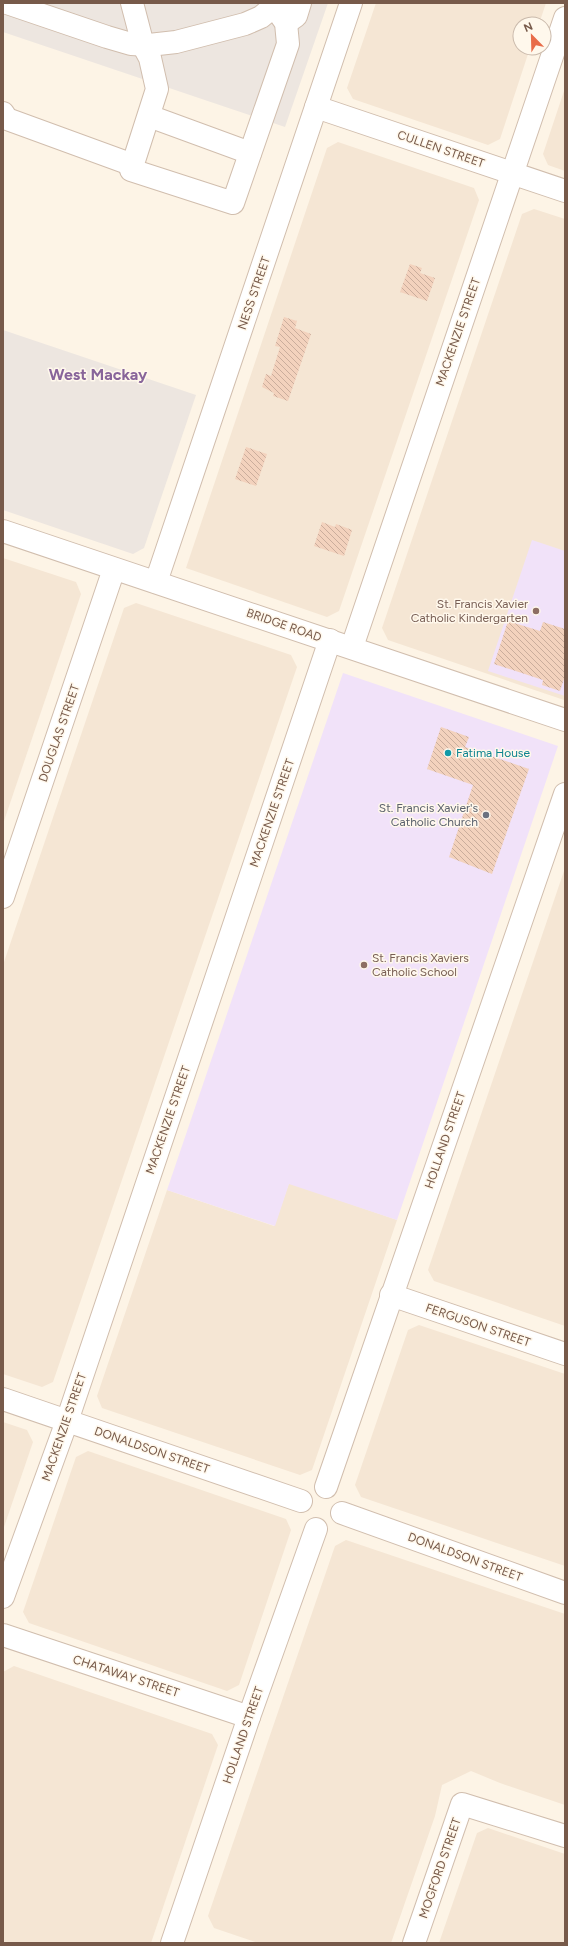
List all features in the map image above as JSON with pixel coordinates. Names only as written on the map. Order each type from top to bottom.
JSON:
[{"type":"street","points":[[7,3],[107,37],[131,44],[143,45],[176,42],[245,24],[279,11],[296,16],[300,3]]},
{"type":"street","points":[[132,3],[143,45],[150,58],[157,89],[131,170],[233,203],[288,44],[279,11]]},
{"type":"street","name":"NESS STREET","points":[[156,582],[352,3]]},
{"type":"street","name":"MACKENZIE STREET","points":[[352,647],[565,18]]},
{"type":"street","name":"CULLEN STREET","points":[[316,107],[565,191]]},
{"type":"street","points":[[3,113],[7,119],[133,165]]},
{"type":"street","points":[[149,116],[250,153]]},
{"type":"street","name":"BRIDGE ROAD","points":[[3,530],[114,569],[352,647],[565,720]]},
{"type":"street","name":"DOUGLAS STREET","points":[[3,897],[114,569]]},
{"type":"street","name":"MACKENZIE STREET","points":[[3,1598],[67,1421],[330,640]]},
{"type":"street","name":"HOLLAND STREET","points":[[326,1487],[565,794]]},
{"type":"street","name":"FERGUSON STREET","points":[[391,1295],[565,1354]]},
{"type":"street","name":"DONALDSON STREET","points":[[3,1399],[301,1501]]},
{"type":"street","points":[[326,1487],[337,1493],[341,1499],[342,1513],[339,1521],[333,1526],[316,1529],[306,1523],[302,1516],[300,1508],[301,1501],[306,1492],[312,1488],[326,1487]]},
{"type":"street","name":"DONALDSON STREET","points":[[342,1513],[565,1593]]},
{"type":"street","name":"HOLLAND STREET","points":[[172,1943],[249,1717],[316,1529]]},
{"type":"street","name":"CHATAWAY STREET","points":[[3,1635],[249,1717]]},
{"type":"street","name":"MOGFORD STREET","points":[[414,1943],[462,1804],[565,1836]]},
{"type":"shaded area","points":[[3,3],[328,3],[285,127],[3,32]]},
{"type":"shaded area","points":[[376,3],[546,3],[542,16],[512,16],[512,56],[527,56],[500,139],[488,145],[353,99],[347,88]]},
{"type":"shaded area","points":[[565,88],[565,171],[548,165],[543,154]]},
{"type":"shaded area","points":[[338,142],[474,188],[479,200],[339,611],[327,617],[186,568],[327,148]]},
{"type":"shaded area","points":[[534,209],[565,219],[564,700],[388,640],[382,628],[522,214]]},
{"type":"shaded area","points":[[3,330],[196,395],[144,548],[133,554],[3,510]]},
{"type":"shaded area","name":"St. Francis Xavier Catholic Kindergarten","points":[[532,540],[565,551],[565,696],[488,671]]},
{"type":"shaded area","points":[[3,558],[76,582],[81,594],[3,824]]},
{"type":"shaded area","points":[[136,603],[291,655],[297,667],[53,1382],[42,1387],[3,1374],[3,965],[124,608]]},
{"type":"shaded area","name":"St. Francis Xaviers Catholic School","points":[[343,673],[558,746],[397,1220],[289,1184],[275,1226],[167,1190]]},
{"type":"shaded area","points":[[565,868],[565,1326],[434,1281],[428,1270]]},
{"type":"shaded area","points":[[289,1183],[397,1220],[312,1470],[300,1475],[102,1408],[97,1396],[167,1190],[274,1226]]},
{"type":"shaded area","points":[[419,1325],[565,1374],[565,1566],[361,1497],[355,1485],[408,1330]]},
{"type":"shaded area","points":[[3,1422],[27,1430],[33,1442],[3,1530]]},
{"type":"shaded area","points":[[88,1451],[286,1519],[291,1530],[239,1685],[227,1691],[29,1623],[23,1612],[76,1457]]},
{"type":"shaded area","points":[[346,1540],[565,1614],[565,1805],[500,1783],[471,1771],[442,1785],[435,1816],[391,1943],[258,1943],[214,1928],[208,1916],[335,1546]]},
{"type":"shaded area","points":[[14,1666],[212,1734],[218,1745],[151,1943],[3,1943],[3,1672]]},
{"type":"shaded area","points":[[488,1828],[565,1854],[565,1943],[439,1943],[477,1833]]},
{"type":"building","points":[[410,264],[422,268],[420,273],[435,278],[427,301],[400,292]]},
{"type":"building","points":[[284,317],[297,321],[295,328],[311,334],[288,401],[273,396],[274,393],[262,387],[266,374],[271,376],[280,347],[275,346]]},
{"type":"building","points":[[246,447],[267,454],[256,486],[235,479]]},
{"type":"building","points":[[322,522],[335,527],[336,524],[352,530],[344,556],[314,546]]},
{"type":"building","points":[[508,621],[540,631],[543,622],[565,629],[565,676],[560,691],[542,685],[543,680],[494,664]]},
{"type":"building","points":[[441,727],[469,737],[465,747],[529,769],[492,874],[449,857],[473,785],[427,769]]},
{"type":"place","name":"St. Francis Xavier Catholic Kindergarten","points":[[536,611]]},
{"type":"place","name":"Fatima House","points":[[448,753]]},
{"type":"place","name":"St. Francis Xavier's Catholic Church","points":[[486,815]]},
{"type":"place","name":"St. Francis Xaviers Catholic School","points":[[364,965]]},
{"type":"district","name":"West Mackay","points":[[98,374]]}]
